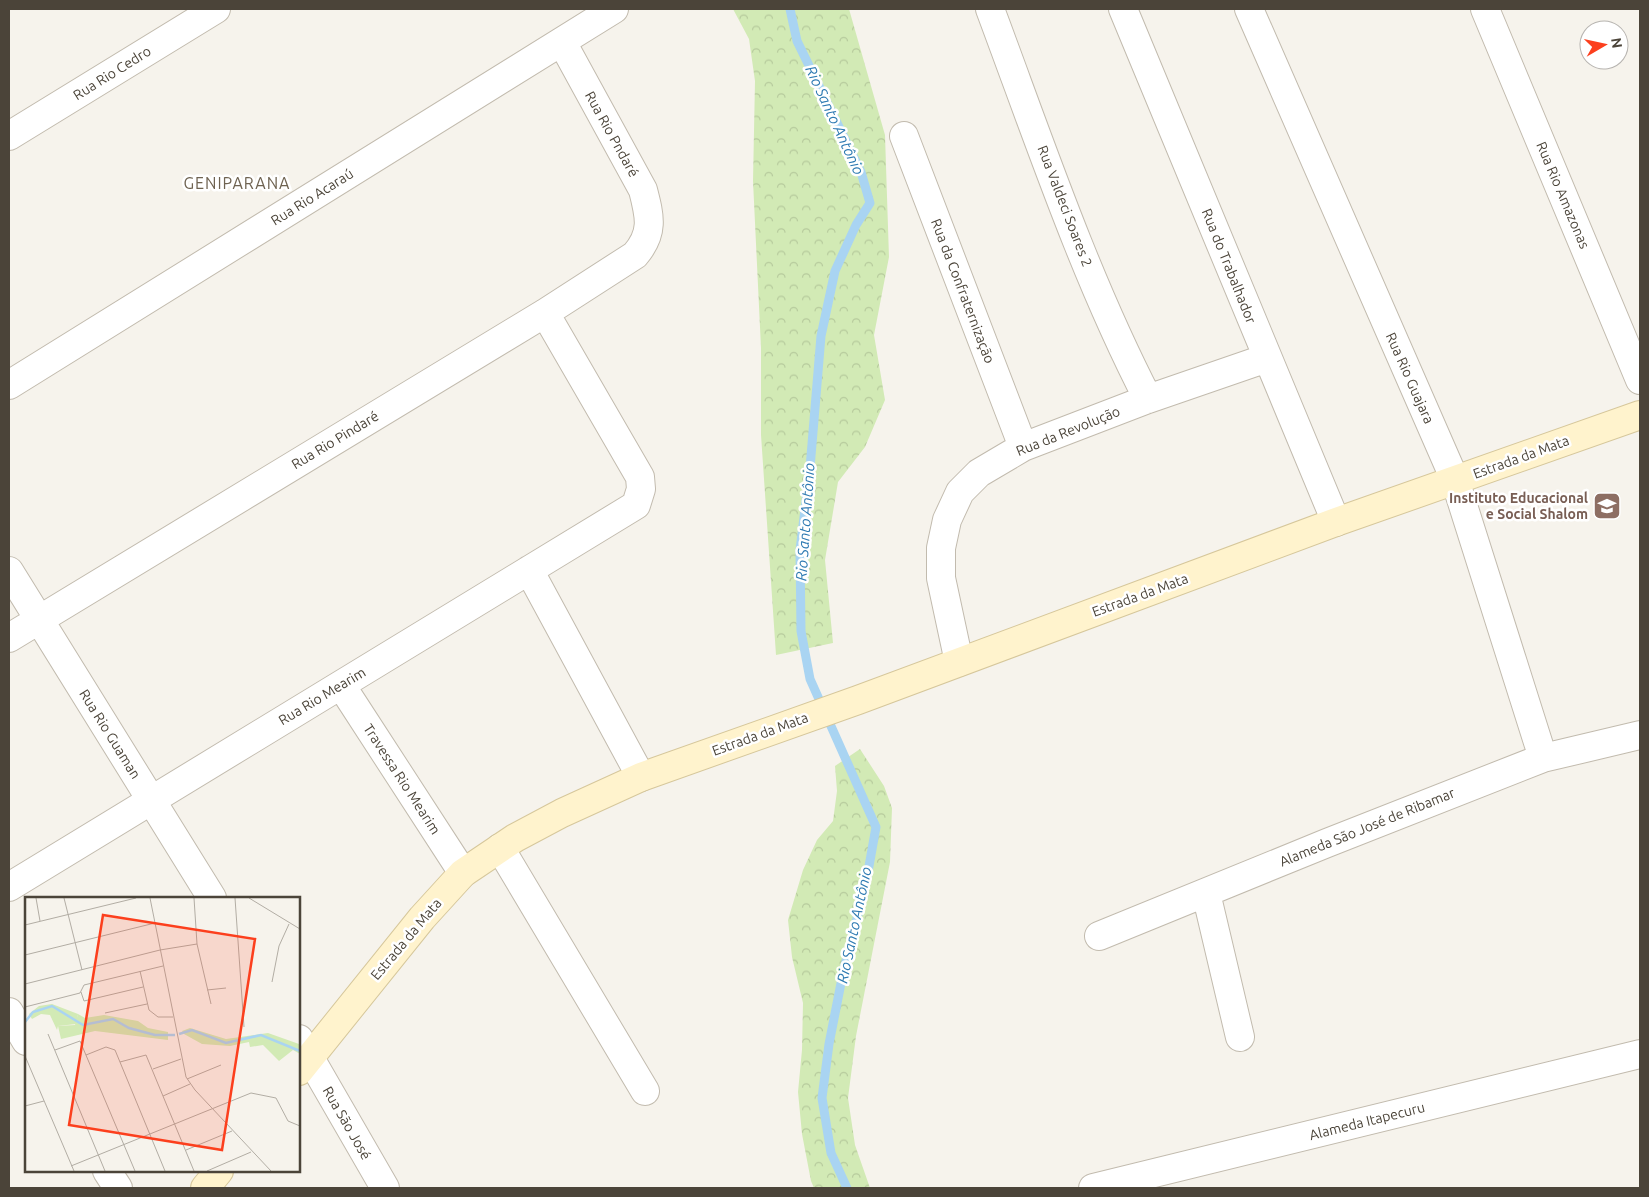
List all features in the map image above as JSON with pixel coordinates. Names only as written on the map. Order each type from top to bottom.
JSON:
[{"type":"main road","name":"Estrada da Mata","points":[[302,1055],[463,873],[515,838],[562,813],[641,777],[858,700],[1336,522],[1640,415]]},
{"type":"main road","points":[[205,1188],[218,1172]]},
{"type":"street","name":"Rua Rio Cedro","points":[[9,136],[216,9]]},
{"type":"street","name":"Rua Rio Acaraú","points":[[9,386],[614,9]]},
{"type":"street","name":"Rua Valdeci Soares 2","points":[[990,9],[1049,168],[1104,306],[1148,399]]},
{"type":"street","name":"Rua do Trabalhador","points":[[1123,9],[1336,522]]},
{"type":"street","name":"Rua Rio Guajara","points":[[1249,9],[1455,480],[1543,758]]},
{"type":"street","name":"Rua Rio Amazonas","points":[[1485,9],[1640,380]]},
{"type":"street","name":"Rua Rio Pndaré","points":[[562,42],[643,190],[649,212],[648,230]]},
{"type":"street","name":"Rua da Confraternização","points":[[904,136],[1023,447]]},
{"type":"street","name":"Rua Rio Pindaré","points":[[9,638],[546,313],[634,255],[644,244],[648,230]]},
{"type":"street","name":"Rua Rio Mearim","points":[[9,887],[636,505],[641,489],[640,478],[546,313]]},
{"type":"street","name":"Rua da Revolução","points":[[959,662],[941,578],[941,548],[947,520],[960,492],[979,473],[1023,447],[1148,399],[1267,358]]},
{"type":"street","points":[[529,570],[641,777]]},
{"type":"street","name":"Rua Rio Guaman","points":[[9,571],[211,897]]},
{"type":"street","name":"Travessa Rio Mearim","points":[[341,685],[463,873]]},
{"type":"street","name":"Alameda São José de Ribamar","points":[[1100,936],[1327,843],[1543,758],[1640,735]]},
{"type":"street","points":[[500,848],[645,1091]]},
{"type":"street","points":[[1206,893],[1240,1037]]},
{"type":"street","points":[[9,1012],[25,1039]]},
{"type":"street","name":"Alameda Itapecuru","points":[[1093,1188],[1640,1054]]},
{"type":"street","name":"Rua São José","points":[[302,1055],[385,1188]]},
{"type":"street","points":[[108,1172],[118,1188]]},
{"type":"green space","points":[[733,9],[849,9],[885,135],[889,257],[874,335],[885,400],[865,447],[838,482],[825,560],[833,643],[776,655],[761,435],[761,348],[753,181],[755,81],[749,39]]},
{"type":"green space","points":[[860,749],[884,786],[892,808],[890,862],[856,1036],[848,1098],[855,1145],[870,1188],[814,1188],[802,1134],[798,1092],[802,1050],[803,1003],[792,957],[788,920],[803,870],[817,840],[833,821],[837,791],[835,766]]},
{"type":"waterway","name":"Rio Santo Antônio","points":[[790,9],[797,41],[861,172],[870,203],[856,225],[835,271],[821,336],[810,468],[800,550],[801,631],[810,679],[876,827],[866,883],[843,973],[829,1044],[822,1098],[831,1153],[847,1188]]},
{"type":"place","name":"Instituto Educacional e Social Shalom","points":[[1607,506]]},
{"type":"district","name":"GENIPARANA","points":[[237,183]]}]
